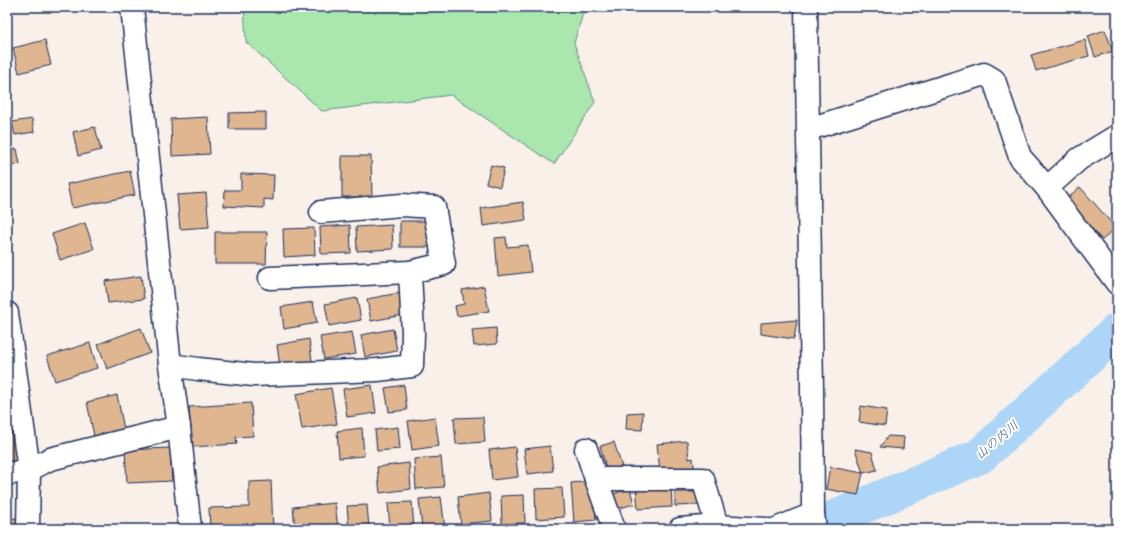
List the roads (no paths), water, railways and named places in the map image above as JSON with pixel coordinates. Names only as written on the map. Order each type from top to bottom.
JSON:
[{"type":"street","points":[[132,7],[170,365],[179,427],[190,529]]},
{"type":"street","points":[[776,529],[814,522],[806,7]]},
{"type":"street","points":[[809,129],[984,74],[994,80],[1020,157],[1046,188],[1117,283]]},
{"type":"street","points":[[1046,188],[1079,159],[1117,136]]},
{"type":"street","points":[[270,278],[410,272],[444,264],[434,207],[402,205],[322,212]]},
{"type":"street","points":[[170,365],[254,375],[377,370],[412,366],[413,333],[410,272]]},
{"type":"street","points":[[7,313],[29,470],[28,529]]},
{"type":"street","points":[[7,474],[29,470],[50,459],[179,427]]},
{"type":"street","points":[[586,449],[614,529]]},
{"type":"street","points":[[596,479],[703,479],[717,526]]},
{"type":"street","points":[[680,529],[717,526],[765,529]]},
{"type":"waterway","name":"山の内川","points":[[809,529],[980,456],[1117,331]]}]
